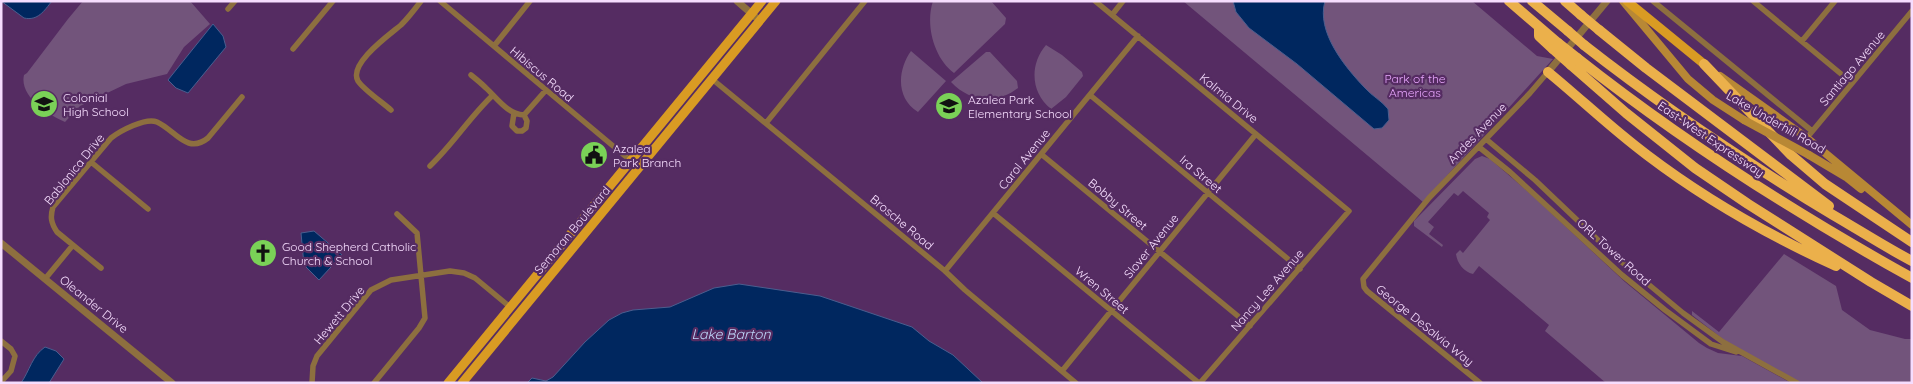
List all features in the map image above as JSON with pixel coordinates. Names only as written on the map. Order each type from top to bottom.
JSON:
[{"type":"highway","points":[[1509,1],[1539,28],[1539,36],[1556,46],[1574,61],[1626,113],[1695,168],[1748,204],[1912,306]]},
{"type":"highway","name":"East-West Expressway","points":[[1532,1],[1584,46],[1726,147],[1795,192],[1912,261]]},
{"type":"highway","points":[[1565,1],[1646,68],[1828,204],[1850,225]]},
{"type":"highway","name":"East-West Expressway","points":[[1574,61],[1766,191],[1912,278]]},
{"type":"highway","points":[[1704,64],[1791,155],[1825,184],[1912,242]]},
{"type":"highway","points":[[1548,72],[1623,136],[1673,173],[1788,244],[1871,282]]},
{"type":"main road","name":"Semoran Boulevard","points":[[448,383],[762,1]]},
{"type":"main road","name":"Semoran Boulevard","points":[[462,383],[776,1]]},
{"type":"main road","name":"Lake Underhill Road","points":[[1623,1],[1688,80],[1713,100],[1744,120],[1846,177],[1912,225]]},
{"type":"main road","name":"Lake Underhill Road","points":[[1627,1],[1704,64],[1809,134],[1912,225]]},
{"type":"main road","points":[[642,165],[640,160],[648,140]]},
{"type":"main road","points":[[623,187],[631,173],[631,161]]},
{"type":"main road","points":[[519,314],[516,310],[521,294]]},
{"type":"main road","points":[[509,326],[513,317],[510,307]]},
{"type":"street","points":[[228,9],[235,1]]},
{"type":"street","points":[[293,49],[333,1]]},
{"type":"street","points":[[391,110],[359,82],[356,74],[358,67],[374,47],[402,24],[421,1]]},
{"type":"street","name":"Hibiscus Road","points":[[440,1],[447,4],[631,161]]},
{"type":"street","points":[[494,46],[530,1]]},
{"type":"street","points":[[737,1],[760,21]]},
{"type":"street","points":[[766,123],[865,1]]},
{"type":"street","name":"Kalmia Drive","points":[[1095,1],[1349,210]]},
{"type":"street","points":[[1112,15],[1124,1]]},
{"type":"street","name":"Andes Avenue","points":[[1363,279],[1429,198],[1548,72],[1607,1]]},
{"type":"street","name":"Lake Underhill Road","points":[[1653,1],[1809,134]]},
{"type":"street","points":[[1753,1],[1852,83]]},
{"type":"street","points":[[1802,41],[1835,1]]},
{"type":"street","name":"Santiago Avenue","points":[[1809,134],[1912,11]]},
{"type":"street","name":"Carol Avenue","points":[[945,271],[1138,36]]},
{"type":"street","points":[[471,75],[488,89],[492,96],[514,113],[524,115]]},
{"type":"street","name":"Brosche Road","points":[[712,79],[945,271],[1076,383]]},
{"type":"street","points":[[524,115],[546,90]]},
{"type":"street","name":"Ira Street","points":[[1090,95],[1300,269]]},
{"type":"street","points":[[430,166],[446,150],[474,113],[492,96]]},
{"type":"street","name":"Bablonica Drive","points":[[73,245],[57,232],[50,215],[53,207],[111,138],[119,131],[149,121],[157,122],[184,141],[201,144],[242,97]]},
{"type":"street","points":[[514,113],[512,126],[517,131],[522,131],[526,128],[527,121],[524,115]]},
{"type":"street","name":"Slover Avenue","points":[[1062,371],[1256,134]]},
{"type":"street","name":"ORL Tower Road","points":[[1486,139],[1535,180],[1637,276],[1683,313],[1717,338],[1796,383]]},
{"type":"street","name":"ORL Tower Road","points":[[1479,147],[1543,201],[1622,275],[1678,320],[1710,344],[1745,354]]},
{"type":"street","name":"Bobby Street","points":[[1041,154],[1250,326]]},
{"type":"street","points":[[91,162],[148,210]]},
{"type":"street","name":"Nancy Lee Avenue","points":[[1199,383],[1300,269],[1349,210]]},
{"type":"street","name":"Wren Street","points":[[993,213],[1199,383]]},
{"type":"street","points":[[374,383],[419,328],[424,318],[417,233],[397,214]]},
{"type":"street","points":[[1592,248],[1598,240]]},
{"type":"street","name":"Oleander Drive","points":[[1,243],[166,381]]},
{"type":"street","points":[[45,278],[73,245],[100,268]]},
{"type":"street","name":"Hewett Drive","points":[[312,383],[313,366],[317,356],[371,290],[391,280],[450,271],[464,273],[475,278],[510,307]]},
{"type":"street","name":"George DeSalvia Way","points":[[1363,279],[1364,287],[1367,291],[1480,383]]},
{"type":"street","points":[[1678,320],[1683,313]]},
{"type":"street","points":[[1,341],[15,356],[11,371],[1,382]]},
{"type":"green space","points":[[83,1],[190,1],[210,24],[184,47],[167,74],[126,84],[80,106],[65,122],[36,104],[26,90],[24,75]]},
{"type":"green space","points":[[933,1],[991,1],[1006,18],[1005,24],[954,73],[941,59],[933,40],[930,20]]},
{"type":"green space","name":"Park of the Americas","points":[[1183,1],[1472,1],[1537,56],[1553,59],[1423,202]]},
{"type":"green space","points":[[1046,45],[1062,55],[1082,72],[1083,76],[1066,97],[1051,109],[1039,95],[1035,78],[1037,61]]},
{"type":"green space","points":[[911,51],[946,81],[918,112],[905,99],[901,83],[903,66]]},
{"type":"green space","points":[[986,52],[990,52],[1017,81],[1018,88],[1001,97],[983,99],[966,94],[951,82]]},
{"type":"green space","points":[[1482,156],[1490,159],[1534,197],[1625,282],[1699,343],[1718,353],[1742,356],[1791,383],[1606,383],[1545,331],[1549,325],[1479,266],[1473,274],[1461,267],[1456,254],[1460,250],[1463,253],[1490,220],[1487,217],[1489,213],[1463,191],[1458,196],[1454,193],[1428,222],[1434,227],[1429,234],[1443,245],[1442,247],[1414,226],[1414,221],[1475,159]]},
{"type":"green space","points":[[1784,254],[1836,286],[1842,310],[1870,330],[1912,339],[1912,383],[1801,383],[1728,343],[1692,315],[1692,311],[1719,332]]},
{"type":"water","points":[[1,1],[52,1],[37,17],[29,19],[24,18]]},
{"type":"water","points":[[1233,1],[1325,1],[1323,13],[1328,37],[1341,59],[1357,80],[1388,109],[1389,120],[1382,128],[1374,129],[1297,64],[1249,28],[1236,12]]},
{"type":"water","points":[[213,24],[223,36],[226,47],[188,93],[176,88],[168,80]]},
{"type":"water","points":[[314,231],[342,255],[319,280],[304,265],[301,233]]},
{"type":"water","name":"Lake Barton","points":[[739,284],[820,296],[912,327],[929,341],[953,355],[983,383],[527,383],[532,378],[546,381],[553,377],[585,342],[609,320],[622,313],[633,310],[670,307],[714,288]]},
{"type":"water","points":[[45,347],[56,351],[64,359],[49,383],[21,383],[34,359]]},
{"type":"place","name":"Colonial High School","points":[[44,104]]},
{"type":"place","name":"Azalea Park Elementary School","points":[[949,106]]},
{"type":"place","name":"Azalea Park Branch","points":[[594,155]]},
{"type":"place","name":"Good Shepherd Catholic Church & School","points":[[263,253]]}]
